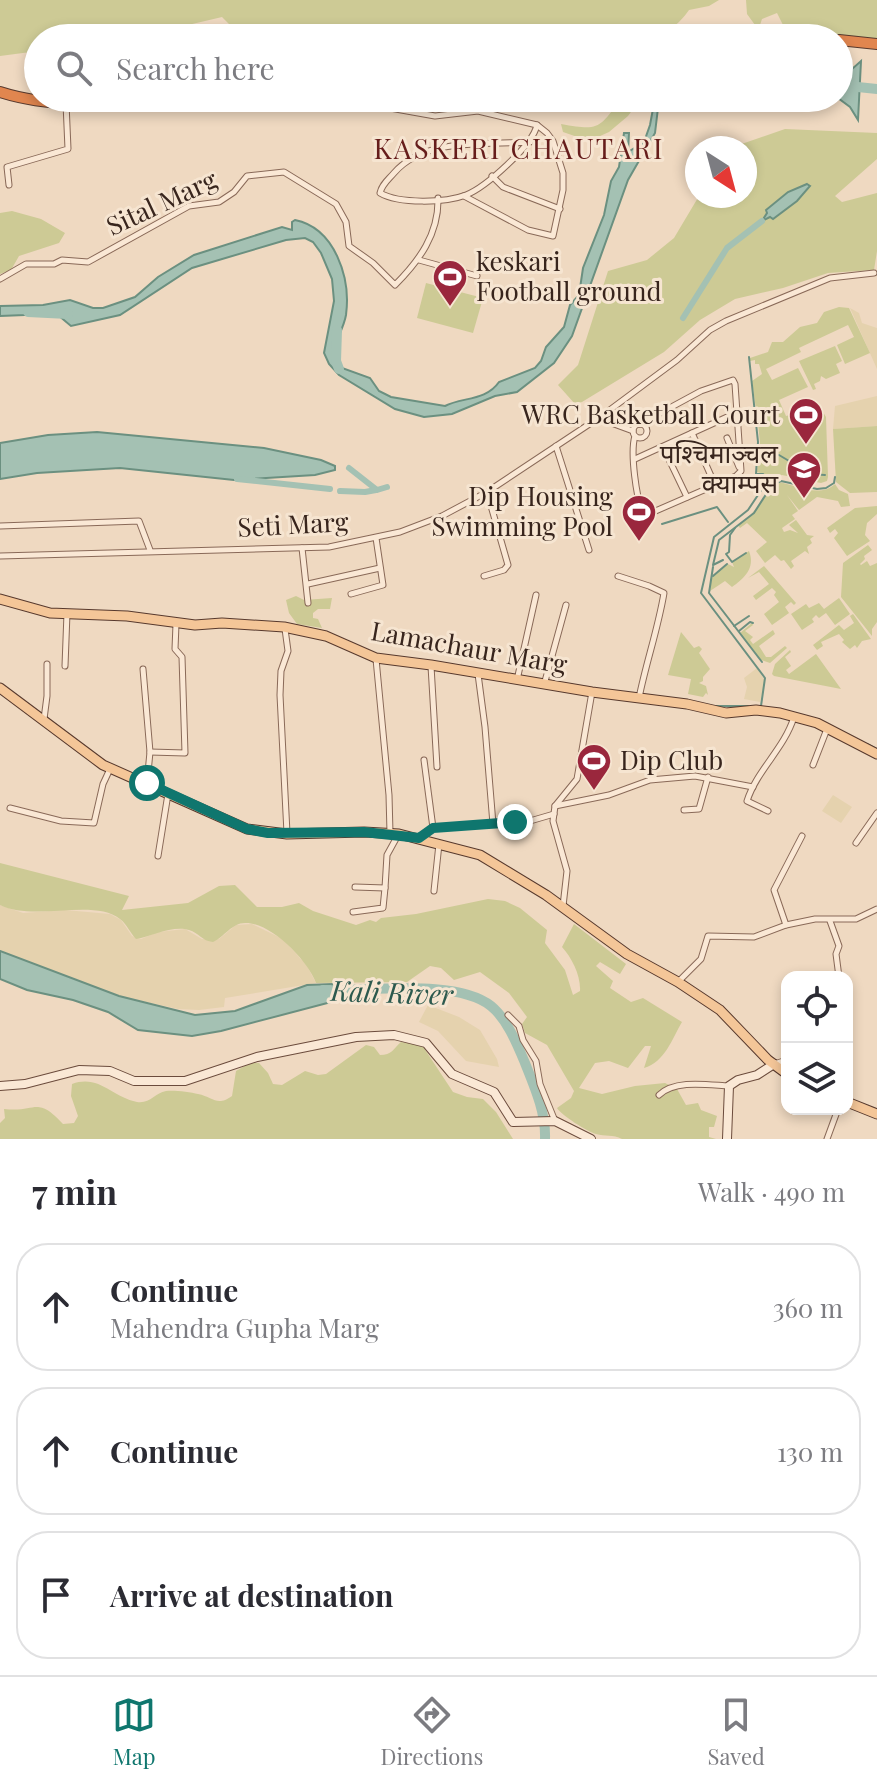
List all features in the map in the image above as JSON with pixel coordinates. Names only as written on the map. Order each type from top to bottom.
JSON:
[{"type":"highway","points":[[853,41],[877,44]]},
{"type":"highway","points":[[0,93],[24,100]]},
{"type":"main road","name":"Lamachaur Marg","points":[[0,599],[50,613],[137,617],[176,623],[284,627],[326,636],[376,658],[687,704],[726,713],[756,710],[794,716],[828,728],[877,754]]},
{"type":"main road","points":[[0,688],[111,768],[247,829],[287,834],[394,834],[480,855],[501,865],[627,954],[720,1010],[781,1069]]},
{"type":"main road","points":[[0,1086],[25,1084],[79,1070],[110,1071],[134,1081],[185,1081],[257,1057],[356,1037],[394,1035],[426,1043],[452,1074],[494,1092],[515,1123],[552,1121],[591,1139]]},
{"type":"main road","points":[[727,1139],[729,1086],[757,1075],[774,1064]]},
{"type":"main road","points":[[853,1104],[877,1114]]},
{"type":"street","points":[[9,185],[7,167],[68,149],[66,112]]},
{"type":"street","points":[[413,112],[435,116],[469,112]]},
{"type":"street","points":[[464,196],[528,230],[553,236],[563,190],[558,155],[547,133],[537,125],[482,112]]},
{"type":"street","points":[[530,142],[435,148],[397,169],[380,191],[381,194],[399,201],[464,196],[530,142],[537,125]]},
{"type":"street","name":"Sital Marg","points":[[0,279],[26,264],[54,264],[62,260],[88,262],[189,206],[219,202],[234,192],[247,176],[264,172],[284,172],[336,204],[346,222],[349,246],[373,263],[393,284],[419,260]]},
{"type":"street","points":[[492,176],[503,187],[560,209]]},
{"type":"street","points":[[438,198],[438,214],[419,260],[477,276]]},
{"type":"street","name":"Seti Marg","points":[[0,556],[329,547],[376,538],[442,516],[487,492],[603,415],[677,360],[710,330],[726,321],[830,278],[874,273]]},
{"type":"street","points":[[731,380],[735,384],[736,413],[741,471],[736,476],[644,516],[638,499],[633,443],[639,425],[701,391],[731,380]]},
{"type":"street","points":[[635,459],[736,413]]},
{"type":"street","points":[[603,415],[613,415],[645,427],[646,434],[642,438],[603,415]]},
{"type":"street","points":[[692,433],[715,485]]},
{"type":"street","points":[[727,438],[741,471]]},
{"type":"street","points":[[556,446],[589,550]]},
{"type":"street","points":[[663,447],[687,497]]},
{"type":"street","points":[[484,576],[504,570],[508,565],[487,492]]},
{"type":"street","points":[[0,526],[139,521],[150,550]]},
{"type":"street","points":[[351,594],[383,585],[376,538]]},
{"type":"street","points":[[302,548],[308,603]]},
{"type":"street","points":[[308,584],[380,568]]},
{"type":"street","points":[[618,576],[664,593],[639,698]]},
{"type":"street","points":[[517,680],[536,595]]},
{"type":"street","points":[[544,685],[566,605]]},
{"type":"street","points":[[65,666],[67,613]]},
{"type":"street","points":[[150,752],[185,753],[182,657],[175,649],[176,623]]},
{"type":"street","points":[[284,627],[288,633],[288,651],[281,671],[280,695],[287,834]]},
{"type":"street","points":[[353,912],[383,908],[387,855],[394,834],[376,658]]},
{"type":"street","points":[[44,719],[47,664]]},
{"type":"street","points":[[431,665],[437,767]]},
{"type":"street","points":[[143,669],[150,752],[147,783]]},
{"type":"street","points":[[477,673],[493,824]]},
{"type":"street","points":[[563,907],[567,871],[553,821],[555,806],[577,779],[592,692]]},
{"type":"street","points":[[768,811],[747,801],[783,743],[794,716]]},
{"type":"street","points":[[813,765],[828,728]]},
{"type":"street","points":[[424,760],[433,828]]},
{"type":"street","points":[[10,808],[61,821],[94,823],[103,784],[111,768]]},
{"type":"street","points":[[555,806],[609,795],[650,780],[708,777],[753,787]]},
{"type":"street","points":[[684,810],[699,809],[708,777]]},
{"type":"street","points":[[158,856],[168,793]]},
{"type":"street","points":[[856,843],[877,813]]},
{"type":"street","points":[[419,838],[433,828],[530,821],[554,814]]},
{"type":"street","points":[[786,925],[774,890],[802,836]]},
{"type":"street","points":[[434,891],[440,844]]},
{"type":"street","points":[[355,887],[385,888]]},
{"type":"street","points":[[678,982],[701,959],[708,936],[747,938],[815,919],[856,919],[877,909]]},
{"type":"street","points":[[830,920],[839,946],[836,954],[838,971]]},
{"type":"street","points":[[508,1015],[519,1026],[524,1042],[536,1061],[552,1121]]},
{"type":"street","points":[[774,1064],[781,1062]]},
{"type":"street","points":[[659,1095],[666,1089],[679,1086],[729,1086]]},
{"type":"street","points":[[827,1139],[836,1115]]},
{"type":"shaded area","points":[[0,0],[719,0],[709,6],[689,10],[677,24],[229,24],[222,17],[192,24],[24,24],[24,53],[0,56]]},
{"type":"shaded area","points":[[746,0],[877,0],[877,43],[853,40],[853,24],[782,24],[777,13],[762,19],[760,24],[754,24],[747,14]]},
{"type":"shaded area","points":[[861,61],[858,120],[853,112],[853,68]]},
{"type":"shaded area","points":[[611,112],[631,112],[609,132],[589,141],[563,132],[561,124],[591,127]]},
{"type":"shaded area","points":[[652,112],[658,112],[655,133],[628,180],[572,336],[554,363],[517,392],[495,396],[452,414],[424,417],[395,409],[339,375],[329,364],[324,353],[334,301],[332,279],[321,253],[313,242],[305,238],[286,240],[192,268],[120,315],[71,326],[52,310],[0,316],[0,306],[43,305],[70,300],[103,308],[135,297],[158,277],[194,255],[282,227],[292,230],[295,220],[321,233],[343,271],[346,315],[333,350],[342,368],[370,378],[379,391],[391,397],[445,406],[481,396],[499,382],[535,368],[546,347],[564,327],[570,305],[579,295],[583,268],[604,215],[611,181],[619,167],[624,133],[629,133],[628,152],[644,142]]},
{"type":"shaded area","points":[[785,129],[877,133],[877,159],[835,196],[842,202],[877,193],[874,270],[828,273],[735,299],[700,320],[664,352],[575,404],[558,385],[578,365],[608,271],[647,260],[674,238],[692,208],[757,208],[757,139]]},
{"type":"shaded area","points":[[807,184],[810,186],[797,201],[773,219],[770,217],[762,221],[766,210],[788,192]]},
{"type":"shaded area","points":[[12,211],[41,219],[65,233],[59,243],[19,256],[11,270],[0,274],[0,213]]},
{"type":"shaded area","name":"keskari Football ground","points":[[426,283],[483,298],[473,333],[417,318]]},
{"type":"shaded area","points":[[839,307],[849,308],[870,353],[845,364],[837,345],[854,337],[848,325],[799,348],[801,352],[766,369],[772,380],[798,368],[808,387],[779,400],[786,416],[820,407],[826,417],[827,481],[821,483],[782,475],[768,479],[757,472],[760,443],[757,414],[763,408],[756,409],[752,381],[762,374],[759,364],[755,364],[755,360],[750,361],[750,358],[768,352],[772,342],[783,342],[800,327],[817,323],[824,312]]},
{"type":"shaded area","points":[[850,308],[859,313],[862,323],[877,328],[877,369]]},
{"type":"shaded area","points":[[835,346],[842,361],[836,364],[840,373],[826,379],[821,376],[813,390],[799,361]]},
{"type":"shaded area","points":[[877,396],[877,426],[833,429],[835,406]]},
{"type":"shaded area","points":[[877,426],[877,492],[850,493],[836,482],[833,429]]},
{"type":"shaded area","points":[[97,432],[264,448],[321,460],[335,466],[335,470],[315,475],[234,480],[120,468],[37,473],[0,479],[0,443],[48,435]]},
{"type":"shaded area","points":[[778,482],[814,490],[835,484],[848,494],[850,506],[841,507],[838,501],[817,497],[799,510],[787,495],[798,511],[792,515],[795,519],[782,528],[784,532],[790,530],[798,533],[789,525],[796,520],[807,535],[814,536],[807,547],[809,554],[805,551],[791,561],[794,566],[791,569],[775,555],[765,563],[756,551],[767,542],[747,523],[740,528],[738,525]]},
{"type":"shaded area","points":[[877,506],[877,514],[867,523],[865,535],[870,541],[847,556],[834,538],[838,533],[835,529],[830,533],[827,528],[855,508]]},
{"type":"shaded area","points":[[868,545],[872,550],[860,564],[867,561],[870,566],[877,563],[877,622],[872,636],[841,597],[843,563]]},
{"type":"shaded area","points":[[749,551],[751,563],[744,577],[732,587],[725,581],[710,591],[711,578],[728,564],[734,567],[732,562]]},
{"type":"shaded area","points":[[764,566],[796,603],[791,602],[785,607],[789,613],[772,625],[764,614],[779,602],[774,595],[776,592],[772,588],[756,600],[753,596],[769,584],[759,572],[748,578]]},
{"type":"shaded area","points":[[296,596],[304,600],[332,598],[330,609],[318,609],[313,613],[313,618],[318,619],[322,628],[297,624],[289,613],[286,600]]},
{"type":"shaded area","points":[[839,598],[850,614],[835,625],[826,613],[819,618],[816,615],[812,619],[814,622],[802,630],[791,614],[806,604],[809,608],[819,603],[824,609]]},
{"type":"shaded area","points":[[853,614],[871,639],[850,649],[839,634],[821,642],[823,646],[817,650],[813,645],[839,625],[844,630],[854,623],[850,616]]},
{"type":"shaded area","points":[[752,623],[745,631],[753,637],[750,640],[753,644],[773,630],[775,634],[759,646],[766,657],[771,657],[785,646],[787,648],[770,663],[761,660],[740,633]]},
{"type":"shaded area","points":[[681,632],[694,648],[699,646],[702,649],[699,653],[710,669],[699,683],[706,686],[708,695],[706,693],[703,697],[688,694],[691,679],[668,675]]},
{"type":"shaded area","points":[[790,650],[785,657],[791,666],[786,670],[789,674],[816,654],[841,689],[774,676],[775,664]]},
{"type":"shaded area","points":[[757,668],[765,681],[760,702],[744,699],[747,687],[744,678]]},
{"type":"shaded area","points":[[833,795],[852,807],[841,823],[822,811]]},
{"type":"shaded area","points":[[0,863],[129,896],[122,910],[188,903],[219,886],[235,885],[257,907],[299,903],[313,911],[356,925],[488,899],[505,901],[520,908],[547,930],[545,943],[565,970],[573,995],[580,991],[579,979],[562,947],[574,924],[626,964],[620,974],[600,962],[596,966],[613,981],[610,988],[631,1002],[643,998],[682,1022],[667,1049],[651,1065],[644,1068],[651,1046],[645,1046],[628,1068],[609,1061],[595,1063],[579,1088],[602,1094],[665,1083],[677,1089],[686,1105],[698,1103],[701,1110],[717,1116],[714,1127],[709,1127],[709,1137],[716,1139],[622,1139],[592,1133],[569,1119],[557,1108],[571,1098],[574,1091],[547,1045],[525,1033],[522,1024],[527,1017],[509,993],[480,972],[454,980],[441,968],[430,966],[407,982],[316,983],[305,964],[287,944],[255,924],[236,925],[213,942],[183,929],[136,939],[122,921],[109,913],[95,910],[14,910],[0,905]]},
{"type":"shaded area","points":[[0,905],[23,913],[65,910],[110,914],[121,920],[132,936],[141,939],[158,932],[185,929],[202,939],[219,939],[236,925],[252,924],[283,939],[307,966],[316,983],[225,998],[224,1007],[199,1010],[178,1009],[119,996],[0,951]]},
{"type":"shaded area","points":[[0,951],[119,996],[195,1015],[235,1011],[307,985],[332,984],[335,1001],[192,1036],[138,1030],[108,1012],[73,1000],[27,990],[0,979]]},
{"type":"shaded area","points":[[428,1005],[459,1017],[480,1030],[499,1067],[466,1061],[438,1031],[419,1022]]},
{"type":"shaded area","points":[[401,1042],[422,1045],[453,1092],[483,1099],[496,1112],[513,1139],[0,1139],[4,1109],[41,1108],[63,1124],[74,1123],[78,1116],[71,1096],[72,1084],[98,1084],[137,1102],[169,1091],[195,1093],[222,1101],[232,1096],[236,1071],[250,1063],[259,1063],[273,1084],[282,1085],[305,1071],[326,1074],[366,1045],[384,1055]]},
{"type":"waterway","points":[[853,86],[877,89]]},
{"type":"waterway","points":[[683,318],[727,248],[762,221]]},
{"type":"waterway","points":[[28,312],[68,314]]},
{"type":"waterway","points":[[337,330],[336,361],[339,369]]},
{"type":"waterway","points":[[749,357],[758,442],[756,474],[763,474],[768,480],[748,510],[714,537],[701,593],[765,678],[761,706]]},
{"type":"waterway","points":[[757,453],[779,455],[811,474],[825,475]]},
{"type":"waterway","points":[[349,468],[377,490],[387,487]]},
{"type":"waterway","points":[[723,560],[713,565],[719,540],[754,513],[772,485],[781,481],[826,488],[834,483],[835,477]]},
{"type":"waterway","points":[[237,479],[330,489]]},
{"type":"waterway","points":[[340,491],[376,490]]},
{"type":"waterway","points":[[662,524],[717,507],[728,522]]},
{"type":"waterway","points":[[735,528],[730,535],[729,552],[726,554],[732,562],[746,553]]},
{"type":"waterway","points":[[713,576],[727,564]]},
{"type":"waterway","points":[[713,567],[709,593],[762,662]]},
{"type":"waterway","points":[[734,626],[749,616]]},
{"type":"waterway","points":[[739,631],[753,623]]},
{"type":"waterway","points":[[715,706],[748,706]]},
{"type":"waterway","points":[[867,744],[877,749]]},
{"type":"waterway","name":"Kali River","points":[[323,990],[434,989],[476,997],[491,1006],[507,1025],[525,1063],[542,1110],[545,1139]]},
{"type":"place","name":"keskari Football ground","points":[[450,308]]},
{"type":"place","name":"WRC Basketball Court","points":[[806,446]]},
{"type":"place","name":"पश्‍चिमाञ्‍चल क्याम्पस","points":[[804,500]]},
{"type":"place","name":"Dip Housing Swimming Pool","points":[[639,543]]},
{"type":"place","name":"Dip Club","points":[[594,792]]},
{"type":"district","name":"KASKERI CHAUTARI","points":[[519,149]]},
{"type":"route","points":[[147,783],[247,829],[268,833],[364,832],[419,838],[433,828],[515,822]]}]
